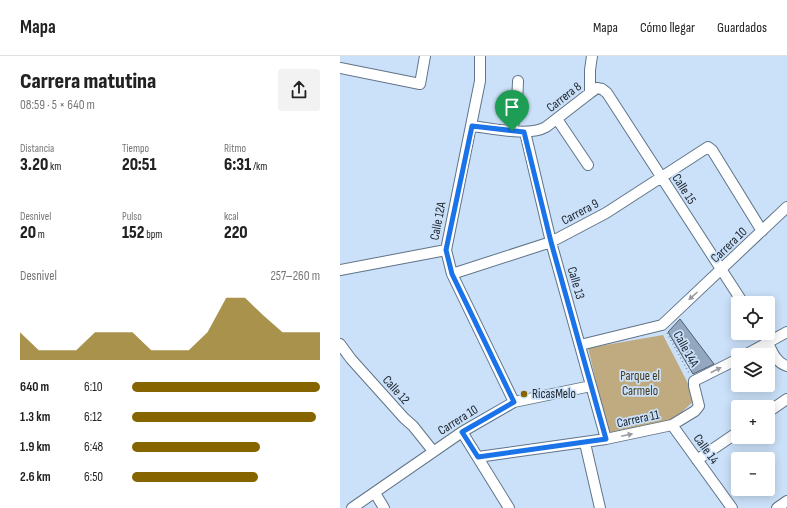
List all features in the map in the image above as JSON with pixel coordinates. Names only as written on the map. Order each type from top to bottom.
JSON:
[{"type":"street","points":[[340,68],[420,84],[424,56]]},
{"type":"street","name":"Calle 12A","points":[[480,56],[480,80],[472,126],[446,250],[452,274],[514,402]]},
{"type":"street","points":[[590,93],[590,70],[592,56]]},
{"type":"street","points":[[512,131],[517,106],[518,81]]},
{"type":"street","name":"Carrera 8","points":[[472,126],[524,132],[542,129],[597,88],[602,89]]},
{"type":"street","name":"Calle 15","points":[[602,89],[607,93],[738,296]]},
{"type":"street","points":[[557,119],[588,165]]},
{"type":"street","name":"Calle 13","points":[[524,132],[551,242],[606,439]]},
{"type":"street","name":"Carrera 9","points":[[452,274],[551,242],[606,213],[708,147],[712,150],[762,231]]},
{"type":"street","name":"Carrera 10","points":[[580,345],[662,324],[787,207]]},
{"type":"street","points":[[340,270],[446,250]]},
{"type":"street","points":[[758,348],[787,332]]},
{"type":"street","points":[[769,342],[771,350],[780,363],[787,366]]},
{"type":"street","name":"Calle 12","points":[[340,344],[356,365],[413,426],[434,451]]},
{"type":"street","points":[[694,382],[731,363]]},
{"type":"street","name":"Carrera 11","points":[[478,457],[585,443],[672,425],[694,411],[699,406],[694,382]]},
{"type":"street","name":"Carrera 10","points":[[352,508],[462,432],[514,402],[592,386]]},
{"type":"street","points":[[775,407],[787,399]]},
{"type":"street","name":"Calle 14","points":[[672,425],[732,508]]},
{"type":"street","points":[[462,432],[509,508]]},
{"type":"street","points":[[697,460],[731,437]]},
{"type":"street","points":[[585,443],[600,508]]},
{"type":"street","points":[[375,493],[384,508]]},
{"type":"street","points":[[777,508],[787,501]]},
{"type":"path","name":"Calle 14A","points":[[662,324],[694,382]]},
{"type":"green space","name":"Parque el Carmelo","points":[[663,335],[696,399],[672,421],[609,436],[588,348]]},
{"type":"building","points":[[680,319],[714,364],[693,374],[668,332]]},
{"type":"place","name":"RicasMelo","points":[[524,394]]},
{"type":"route","points":[[472,126],[512,131],[524,132],[551,242],[606,439],[478,457],[462,432],[514,402],[452,274],[446,250],[472,126]]}]
